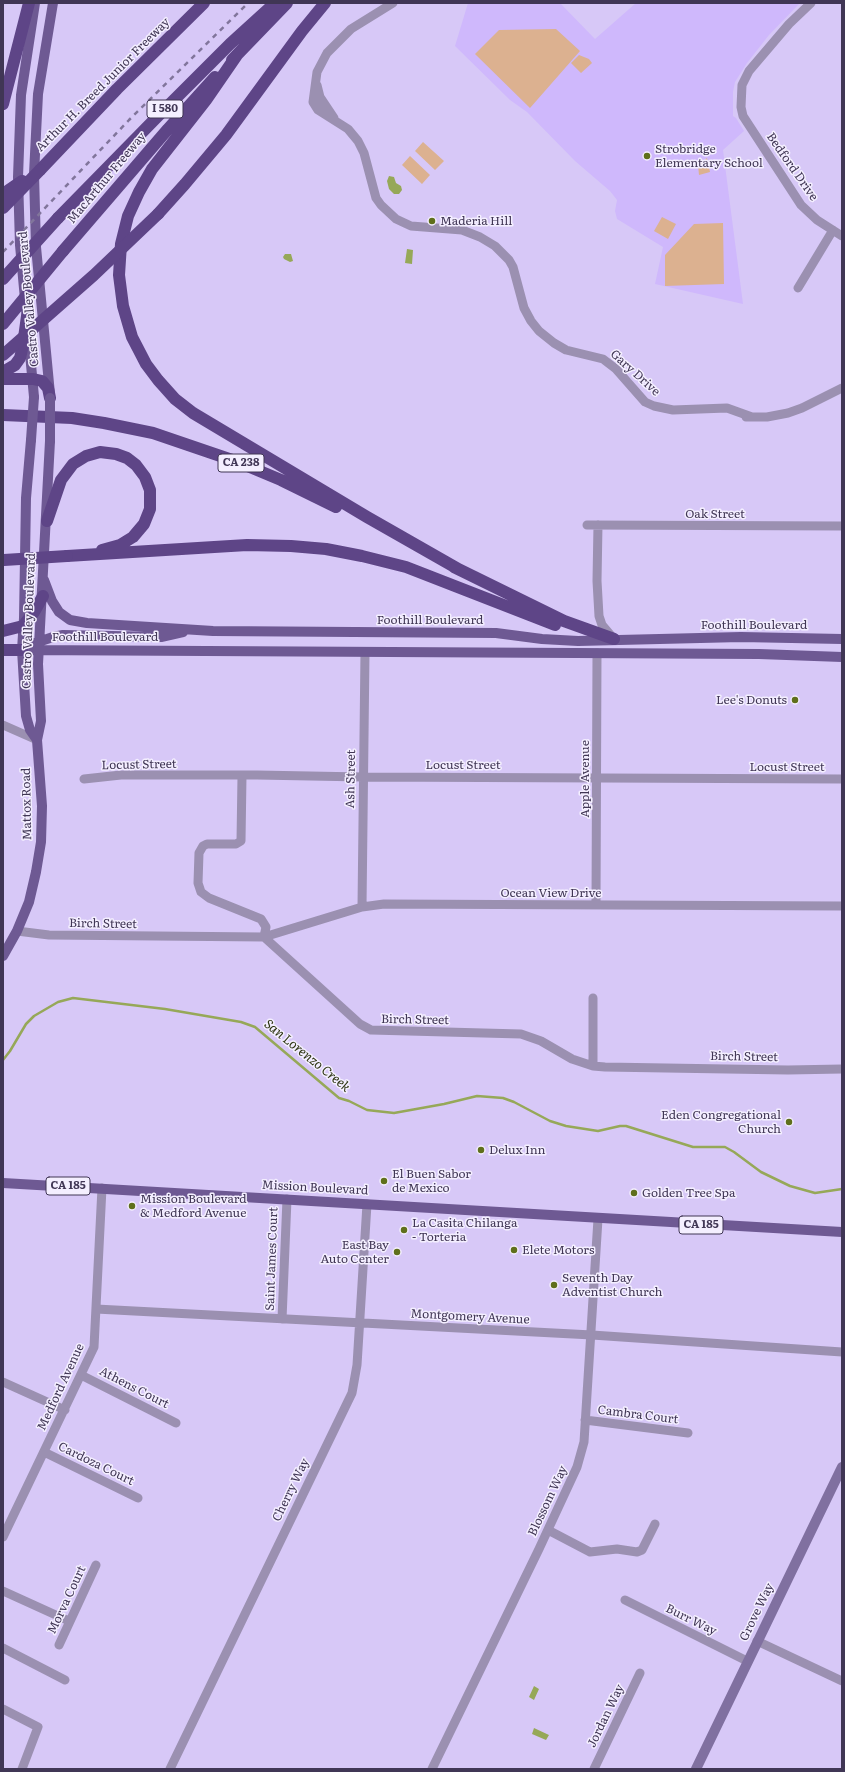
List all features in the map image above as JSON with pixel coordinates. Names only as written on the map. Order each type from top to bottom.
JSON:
[{"type":"highway","points":[[3,104],[29,3]]},
{"type":"highway","name":"Arthur H. Breed Junior Freeway","points":[[40,170],[204,3]]},
{"type":"highway","name":"I 580","points":[[3,279],[58,218],[158,116],[230,44],[275,3]]},
{"type":"highway","name":"MacArthur Freeway","points":[[3,324],[63,251],[168,129],[287,3]]},
{"type":"highway","points":[[3,355],[94,275],[158,214],[220,142],[302,31],[325,3]]},
{"type":"highway","points":[[237,55],[210,95],[152,169],[128,216],[121,244],[119,275],[123,306],[132,337],[142,358],[154,375],[170,394],[190,411],[374,521],[460,570]]},
{"type":"highway","points":[[3,194],[40,170]]},
{"type":"highway","points":[[3,208],[40,170]]},
{"type":"highway","points":[[3,372],[15,365],[20,358],[27,316]]},
{"type":"highway","points":[[3,379],[33,379],[42,381],[46,384],[50,398]]},
{"type":"highway","name":"CA 238","points":[[3,415],[55,417],[104,423],[153,433],[245,464],[288,483],[564,621],[614,639]]},
{"type":"highway","points":[[47,521],[63,476],[69,467],[81,458],[95,453],[116,454],[132,461],[146,477],[150,490],[150,509],[146,521],[138,531],[126,542],[109,549],[67,556]]},
{"type":"highway","points":[[3,560],[261,545],[296,546],[335,551],[406,567],[565,629],[614,639]]},
{"type":"highway","points":[[3,631],[24,626],[43,596]]},
{"type":"highway","points":[[3,650],[22,650]]},
{"type":"main road","name":"Castro Valley Boulevard","points":[[35,3],[21,95],[18,156],[18,208],[34,397],[26,498],[24,626],[22,650],[26,716],[30,730],[37,740]]},
{"type":"main road","name":"Castro Valley Boulevard","points":[[37,740],[41,722],[38,679],[47,521],[50,398],[35,219],[34,174],[36,119],[41,70],[53,3]]},
{"type":"main road","points":[[21,95],[26,114],[36,119]]},
{"type":"main road","points":[[44,580],[54,605],[61,614],[70,620],[83,623],[189,630]]},
{"type":"main road","name":"Foothill Boulevard","points":[[39,645],[63,636],[161,637],[189,630],[496,633],[556,640],[741,637],[842,638]]},
{"type":"main road","points":[[22,650],[39,645]]},
{"type":"main road","name":"Foothill Boulevard","points":[[39,645],[364,652],[759,654],[842,657]]},
{"type":"main road","name":"Mattox Road","points":[[3,956],[17,930],[32,892],[41,842],[42,802],[37,740]]},
{"type":"main road","name":"Mission Boulevard","points":[[3,1183],[598,1219],[842,1232]]},
{"type":"street","name":"Gary Drive","points":[[393,3],[342,36],[321,61],[313,102],[318,110],[348,129],[358,142],[364,153],[376,198],[392,216],[411,226],[462,230],[485,240],[502,251],[513,267],[521,299],[535,326],[547,338],[566,350],[603,359],[616,369],[645,402],[654,406],[672,410],[726,408],[752,417],[767,417],[788,413],[802,408],[842,388]]},
{"type":"street","name":"Bedford Drive","points":[[811,3],[789,24],[749,71],[742,85],[740,99],[743,116],[801,205],[816,220],[842,236]]},
{"type":"street","points":[[798,288],[833,230]]},
{"type":"street","name":"Oak Street","points":[[587,525],[842,526]]},
{"type":"street","points":[[598,525],[597,581],[599,616],[604,629],[614,639]]},
{"type":"street","name":"Ash Street","points":[[362,907],[364,652]]},
{"type":"street","name":"Apple Avenue","points":[[596,905],[597,653]]},
{"type":"street","points":[[3,725],[37,740]]},
{"type":"street","name":"Locust Street","points":[[84,779],[121,775],[842,779]]},
{"type":"street","points":[[242,776],[241,841],[236,844],[207,844],[203,846],[199,853],[198,883],[202,892],[209,898],[261,919],[266,927],[264,937]]},
{"type":"street","name":"Ocean View Drive","points":[[264,937],[362,907],[384,904],[842,906]]},
{"type":"street","name":"Birch Street","points":[[17,930],[45,935],[264,937],[365,1028],[377,1032],[521,1034],[541,1041],[572,1059],[593,1066],[618,1068],[842,1069]]},
{"type":"street","points":[[593,998],[593,1066]]},
{"type":"street","name":"Medford Avenue","points":[[3,1537],[94,1347],[102,1188]]},
{"type":"street","name":"Saint James Court","points":[[282,1319],[286,1199]]},
{"type":"street","name":"Cherry Way","points":[[170,1769],[352,1393],[357,1365],[367,1204]]},
{"type":"street","name":"Blossom Way","points":[[432,1769],[577,1467],[584,1442],[592,1335],[598,1219]]},
{"type":"street","name":"Montgomery Avenue","points":[[96,1309],[592,1335],[842,1352]]},
{"type":"street","name":"Athens Court","points":[[81,1375],[176,1423]]},
{"type":"street","points":[[3,1382],[64,1410]]},
{"type":"street","name":"Cambra Court","points":[[585,1420],[688,1433]]},
{"type":"street","name":"Cardoza Court","points":[[44,1452],[138,1498]]},
{"type":"street","name":"Grove Way","points":[[696,1769],[842,1467]]},
{"type":"street","points":[[548,1530],[590,1552],[617,1549],[627,1552],[638,1552],[642,1550],[655,1524]]},
{"type":"street","name":"Morva Court","points":[[59,1645],[96,1565]]},
{"type":"street","points":[[3,1591],[69,1621]]},
{"type":"street","name":"Burr Way","points":[[625,1600],[747,1661]]},
{"type":"street","points":[[757,1641],[842,1681]]},
{"type":"street","points":[[3,1648],[65,1680]]},
{"type":"street","name":"Jordan Way","points":[[594,1769],[640,1673]]},
{"type":"street","points":[[3,1709],[38,1727],[22,1769]]},
{"type":"shaded area","name":"Strobridge Elementary School","points":[[468,3],[560,3],[595,39],[636,3],[800,3],[769,35],[747,63],[735,82],[733,92],[733,116],[736,118],[744,131],[723,150],[743,304],[655,284],[663,247],[617,219],[615,211],[617,200],[610,191],[575,161],[527,112],[510,100],[455,46]]},
{"type":"shaded area","points":[[556,29],[580,51],[530,108],[475,54],[499,30]]},
{"type":"shaded area","points":[[579,55],[589,59],[592,63],[581,73],[571,63]]},
{"type":"shaded area","points":[[423,142],[444,161],[435,170],[415,151]]},
{"type":"shaded area","points":[[410,156],[430,175],[422,184],[402,165]]},
{"type":"shaded area","points":[[707,158],[710,172],[699,175],[698,165]]},
{"type":"shaded area","points":[[389,176],[394,177],[396,183],[401,186],[402,190],[399,194],[394,194],[389,189],[387,181]]},
{"type":"shaded area","points":[[662,217],[676,224],[668,239],[654,231]]},
{"type":"shaded area","points":[[723,223],[724,284],[665,286],[665,255],[694,224]]},
{"type":"shaded area","points":[[407,249],[413,250],[412,264],[405,263]]},
{"type":"shaded area","points":[[285,254],[291,254],[293,261],[290,262],[284,259],[283,257]]},
{"type":"shaded area","points":[[534,1686],[539,1689],[534,1700],[529,1697]]},
{"type":"shaded area","points":[[534,1728],[549,1735],[546,1740],[532,1734]]},
{"type":"waterway","name":"San Lorenzo Creek","points":[[3,1060],[26,1024],[34,1016],[58,1002],[73,998],[165,1009],[241,1022],[255,1027],[339,1098],[367,1110],[394,1113],[444,1104],[477,1096],[503,1098],[514,1102],[550,1121],[566,1126],[598,1131],[626,1126],[693,1147],[725,1147],[761,1172],[790,1186],[815,1193],[842,1189]]},
{"type":"railway","points":[[3,252],[129,120],[248,3]]},
{"type":"place","name":"Strobridge Elementary School","points":[[647,156]]},
{"type":"place","name":"Maderia Hill","points":[[432,221]]},
{"type":"place","name":"Lee's Donuts","points":[[795,700]]},
{"type":"place","name":"Eden Congregational Church","points":[[789,1122]]},
{"type":"place","name":"Delux Inn","points":[[481,1150]]},
{"type":"place","name":"El Buen Sabor de Mexico","points":[[384,1181]]},
{"type":"place","name":"Golden Tree Spa","points":[[634,1193]]},
{"type":"place","name":"Mission Boulevard & Medford Avenue","points":[[132,1206]]},
{"type":"place","name":"La Casita Chilanga - Torteria","points":[[404,1230]]},
{"type":"place","name":"Elete Motors","points":[[514,1250]]},
{"type":"place","name":"East Bay Auto Center","points":[[397,1252]]},
{"type":"place","name":"Seventh Day Adventist Church","points":[[554,1285]]}]
